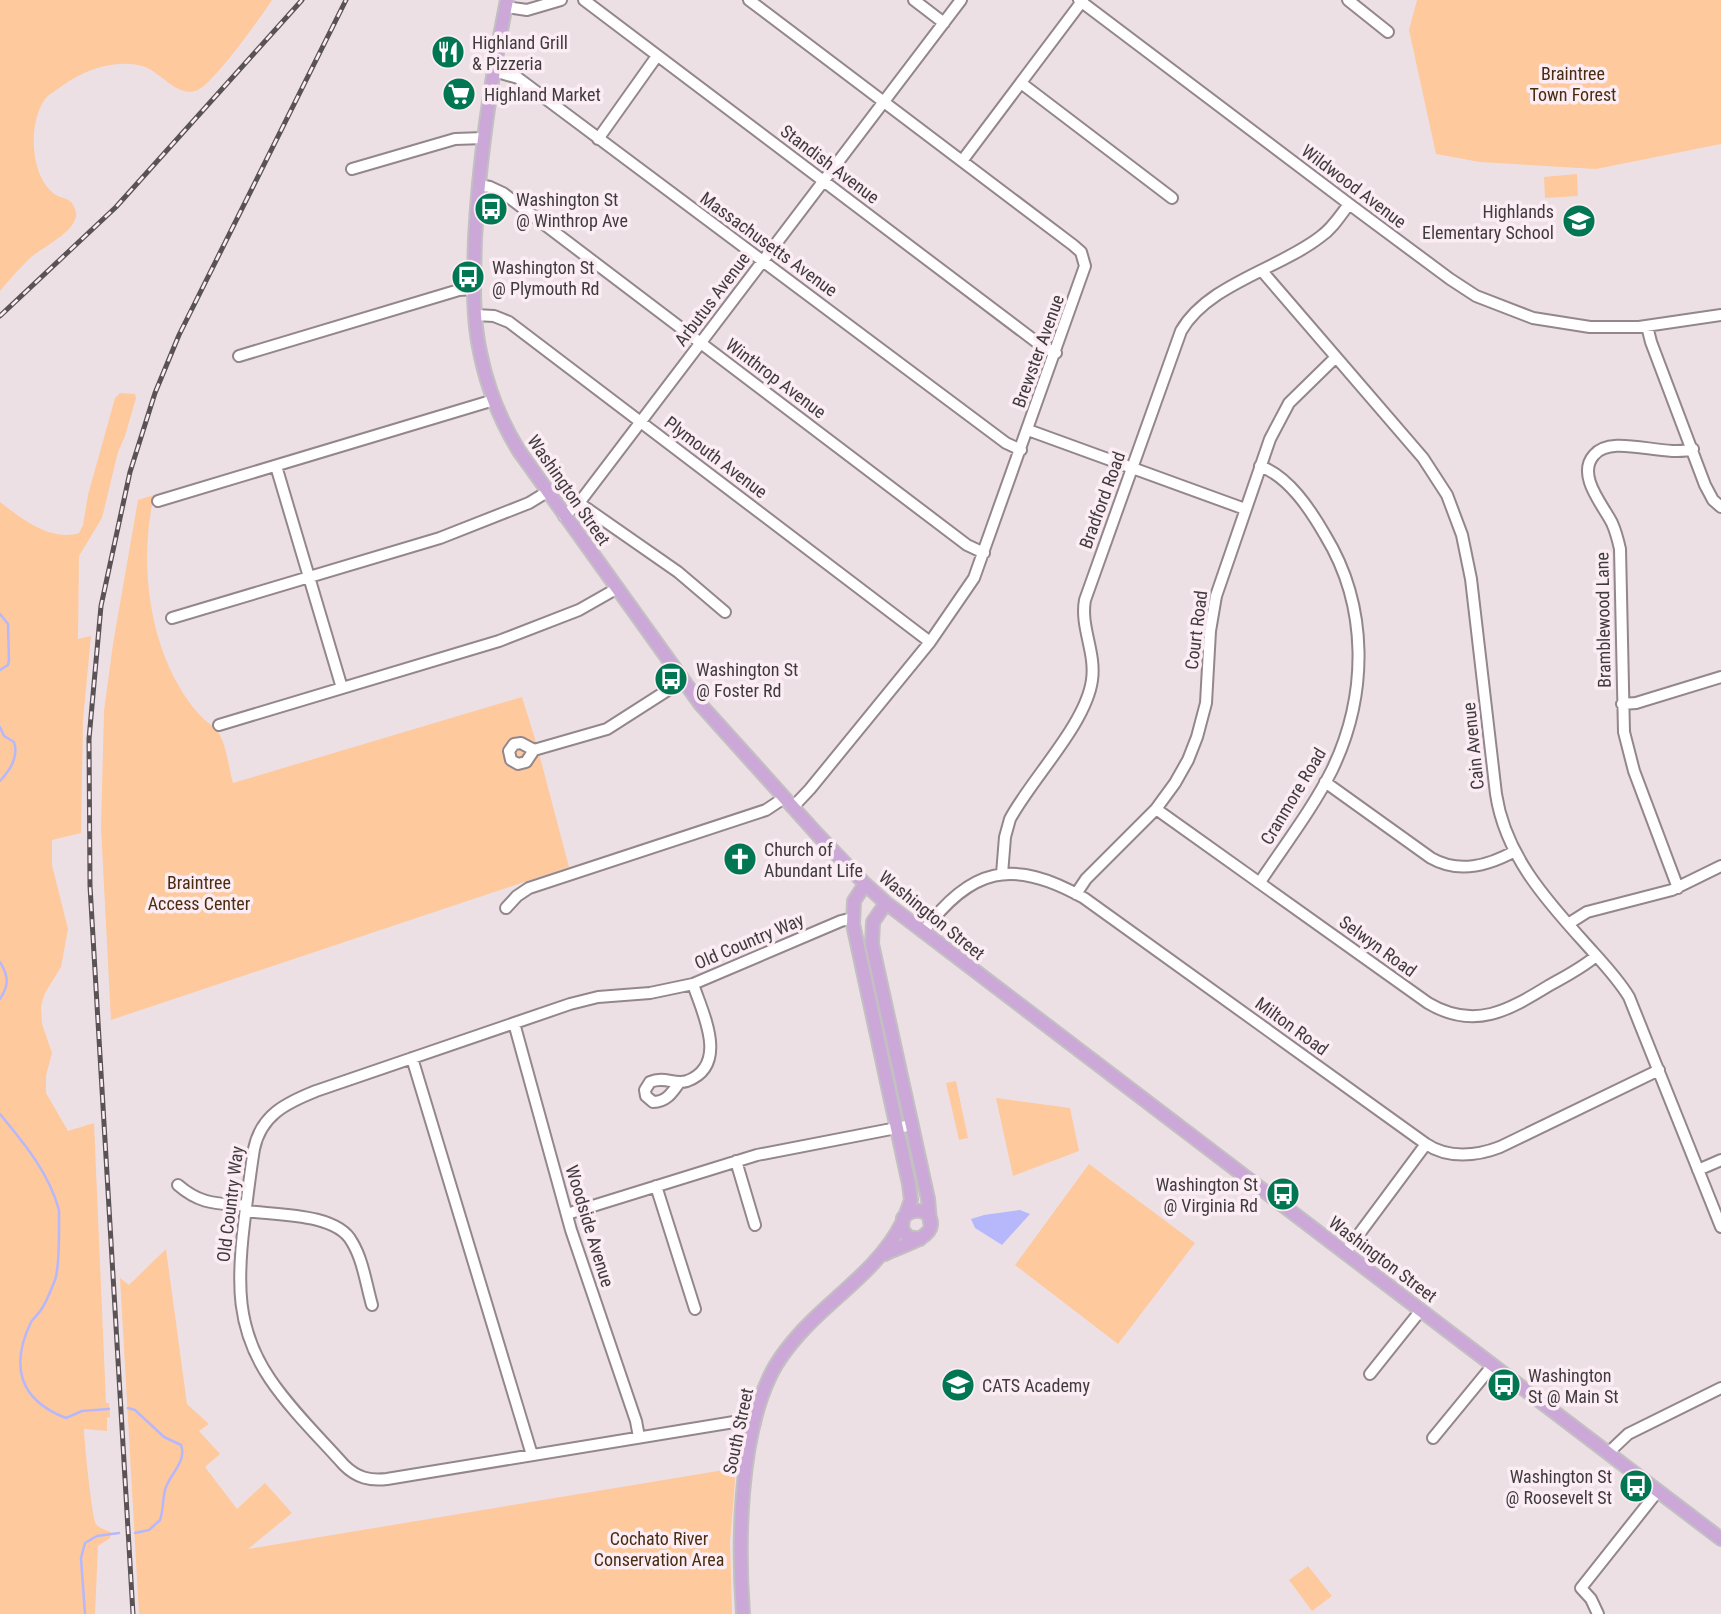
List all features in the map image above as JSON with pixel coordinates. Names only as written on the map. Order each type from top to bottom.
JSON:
[{"type":"main road","name":"Washington Street","points":[[506,4],[479,185],[474,289],[482,365],[494,400],[513,440],[682,681],[788,803],[864,884],[886,903],[1721,1539]]},
{"type":"main road","points":[[852,918],[854,901],[864,884]]},
{"type":"main road","points":[[886,903],[873,922],[872,938],[929,1206],[930,1222],[929,1231],[920,1239],[906,1235],[904,1219],[913,1210],[927,1215],[930,1222]]},
{"type":"main road","name":"South Street","points":[[743,1614],[742,1521],[747,1466],[755,1422],[769,1377],[786,1350],[821,1311],[888,1248],[904,1219],[911,1195],[852,918]]},
{"type":"main road","name":"South Street","points":[[879,1258],[920,1239]]},
{"type":"street","points":[[506,4],[527,10],[561,0]]},
{"type":"street","name":"Standish Avenue","points":[[584,0],[1043,347],[1056,353]]},
{"type":"street","name":"Brewster Avenue","points":[[506,908],[522,892],[535,886],[788,803],[810,789],[930,642],[969,587],[984,553],[1084,276],[1086,266],[1083,257],[1073,245],[749,0]]},
{"type":"street","points":[[914,0],[944,23]]},
{"type":"street","name":"Arbutus Avenue","points":[[564,516],[579,503],[961,0]]},
{"type":"street","points":[[1348,0],[1388,32]]},
{"type":"street","points":[[962,161],[1081,1]]},
{"type":"street","name":"Wildwood Avenue","points":[[1081,1],[1457,284],[1506,309],[1542,320],[1580,327],[1647,326],[1721,315]]},
{"type":"street","points":[[598,139],[657,56]]},
{"type":"street","name":"Massachusetts Avenue","points":[[494,71],[518,78],[1006,443],[1021,450]]},
{"type":"street","points":[[1021,83],[1172,198]]},
{"type":"street","points":[[352,169],[454,139],[484,138]]},
{"type":"street","name":"Winthrop Avenue","points":[[479,185],[495,188],[503,193],[967,545],[984,553]]},
{"type":"street","name":"Bradford Road","points":[[1002,874],[1006,830],[1010,819],[1075,723],[1087,699],[1093,666],[1084,617],[1085,600],[1175,346],[1185,325],[1208,303],[1322,236],[1349,204]]},
{"type":"street","name":"Cain Avenue","points":[[1262,271],[1428,464],[1444,488],[1467,556],[1475,603],[1497,802],[1503,823],[1515,851],[1538,888],[1629,997],[1721,1227]]},
{"type":"street","points":[[239,356],[453,291],[474,289]]},
{"type":"street","name":"Plymouth Avenue","points":[[475,315],[494,316],[509,322],[930,642]]},
{"type":"street","points":[[1647,326],[1707,490],[1721,507]]},
{"type":"street","name":"Court Road","points":[[1076,894],[1086,879],[1156,809],[1184,768],[1200,729],[1207,694],[1214,604],[1273,430],[1285,409],[1301,390],[1335,358]]},
{"type":"street","points":[[158,501],[494,400]]},
{"type":"street","points":[[1028,430],[1245,509]]},
{"type":"street","name":"Bramblewood Lane","points":[[1678,888],[1631,762],[1624,732],[1620,549],[1612,524],[1589,481],[1587,467],[1593,456],[1608,446],[1675,452],[1693,449]]},
{"type":"street","points":[[276,466],[342,688]]},
{"type":"street","name":"Cranmore Road","points":[[1260,466],[1283,481],[1319,524],[1341,566],[1354,608],[1359,657],[1356,695],[1343,743],[1325,782],[1260,882]]},
{"type":"street","points":[[172,618],[449,535],[529,503],[547,492]]},
{"type":"street","points":[[579,503],[678,572],[725,612]]},
{"type":"street","points":[[219,724],[518,635],[579,610],[616,589]]},
{"type":"street","points":[[1622,704],[1636,703],[1721,677]]},
{"type":"street","points":[[534,750],[607,729],[682,681]]},
{"type":"street","points":[[1325,782],[1431,858],[1447,866],[1475,866],[1515,851]]},
{"type":"street","name":"Selwyn Road","points":[[1156,809],[1428,1003],[1454,1014],[1478,1017],[1503,1012],[1583,967],[1597,956]]},
{"type":"street","points":[[1568,924],[1587,912],[1678,888],[1721,866]]},
{"type":"street","name":"Milton Road","points":[[923,932],[945,906],[969,886],[988,876],[1002,874],[1043,880],[1076,894],[1435,1150],[1455,1154],[1478,1154],[1493,1150],[1659,1070]]},
{"type":"street","name":"Old Country Way","points":[[755,1422],[734,1422],[387,1479],[363,1478],[348,1469],[273,1384],[253,1346],[242,1312],[239,1289],[255,1144],[262,1126],[272,1114],[286,1103],[307,1094],[598,997],[650,993],[693,984],[852,918]]},
{"type":"street","points":[[679,1083],[693,1078],[701,1071],[707,1062],[710,1049],[707,1023],[693,984]]},
{"type":"street","name":"Woodside Avenue","points":[[514,1023],[567,1214],[639,1437]]},
{"type":"street","points":[[412,1058],[532,1455]]},
{"type":"street","points":[[567,1214],[736,1161],[912,1125]]},
{"type":"street","points":[[1345,1253],[1426,1144]]},
{"type":"street","points":[[1698,1170],[1721,1160]]},
{"type":"street","points":[[736,1161],[755,1225]]},
{"type":"street","points":[[178,1185],[202,1201],[323,1221],[341,1227],[355,1247],[372,1305]]},
{"type":"street","points":[[656,1186],[695,1309]]},
{"type":"street","points":[[1370,1374],[1421,1310]]},
{"type":"street","points":[[1433,1438],[1493,1365]]},
{"type":"street","points":[[1608,1452],[1623,1437],[1721,1388]]},
{"type":"street","points":[[1598,1612],[1591,1598],[1581,1588],[1658,1491]]},
{"type":"green space","points":[[0,0],[272,0],[226,63],[198,90],[183,91],[142,66],[120,64],[90,71],[71,80],[47,97],[36,121],[36,161],[45,184],[55,195],[71,202],[76,217],[69,229],[29,259],[0,291]]},
{"type":"green space","name":"Braintree Town Forest","points":[[1417,0],[1721,0],[1721,144],[1596,169],[1480,162],[1436,154],[1409,30]]},
{"type":"green space","points":[[1577,174],[1578,196],[1545,198],[1544,177]]},
{"type":"green space","points":[[120,393],[135,394],[136,398],[118,452],[102,518],[79,556],[78,639],[91,636],[83,720],[81,833],[52,840],[52,865],[68,929],[61,967],[45,993],[41,1006],[42,1024],[52,1053],[46,1076],[46,1093],[68,1131],[94,1123],[106,1403],[109,1403],[110,1417],[107,1418],[107,1431],[84,1429],[94,1519],[97,1525],[111,1532],[110,1538],[98,1546],[95,1614],[0,1614],[0,502],[36,527],[57,534],[79,533],[115,398]]},
{"type":"green space","name":"Braintree Access Center","points":[[154,495],[147,569],[149,594],[160,643],[183,692],[195,710],[221,737],[233,783],[522,697],[569,867],[111,1020],[101,828],[104,711],[138,500]]},
{"type":"green space","points":[[956,1081],[968,1138],[959,1140],[946,1083]]},
{"type":"green space","points":[[996,1098],[1070,1108],[1079,1151],[1013,1176]]},
{"type":"green space","points":[[1089,1164],[1195,1243],[1118,1344],[1015,1265]]},
{"type":"green space","name":"Cochato River Conservation Area","points":[[166,1249],[187,1404],[209,1424],[199,1431],[220,1454],[205,1467],[237,1509],[265,1483],[292,1513],[248,1549],[736,1468],[730,1542],[732,1614],[139,1614],[120,1278],[129,1285]]},
{"type":"green space","points":[[1308,1566],[1332,1596],[1312,1611],[1289,1580]]},
{"type":"water","points":[[1020,1210],[1030,1214],[1002,1245],[975,1228],[971,1219],[984,1215]]},
{"type":"waterway","points":[[0,614],[8,624],[9,660],[8,665],[0,670]]},
{"type":"waterway","points":[[0,727],[4,736],[14,742],[15,748],[10,768],[0,781]]},
{"type":"waterway","points":[[0,962],[7,981],[0,999]]},
{"type":"waterway","points":[[0,1114],[27,1147],[42,1171],[59,1210],[57,1274],[45,1303],[31,1322],[25,1338],[20,1367],[23,1380],[38,1402],[66,1418],[82,1411],[109,1409]]},
{"type":"waterway","points":[[128,1408],[135,1410],[164,1437],[181,1445],[182,1451],[180,1462],[166,1487],[160,1520],[149,1530],[135,1533]]},
{"type":"waterway","points":[[85,1614],[81,1558],[85,1543],[97,1536],[119,1533]]},
{"type":"railway","points":[[0,316],[116,207],[302,0]]},
{"type":"railway","points":[[133,1614],[90,886],[89,739],[101,606],[130,472],[155,393],[179,335],[346,0]]},
{"type":"place","name":"Highland Grill & Pizzeria","points":[[448,52]]},
{"type":"place","name":"Highland Market","points":[[459,94]]},
{"type":"place","name":"Washington St @ Winthrop Ave","points":[[491,209]]},
{"type":"place","name":"Highlands Elementary School","points":[[1579,221]]},
{"type":"place","name":"Washington St @ Plymouth Rd","points":[[468,277]]},
{"type":"place","name":"Washington St @ Foster Rd","points":[[671,679]]},
{"type":"place","name":"Church of Abundant Life","points":[[740,859]]},
{"type":"place","name":"Washington St @ Virginia Rd","points":[[1283,1194]]},
{"type":"place","name":"CATS Academy","points":[[958,1385]]},
{"type":"place","name":"Washington St @ Main St","points":[[1504,1385]]},
{"type":"place","name":"Washington St @ Roosevelt St","points":[[1636,1486]]}]
